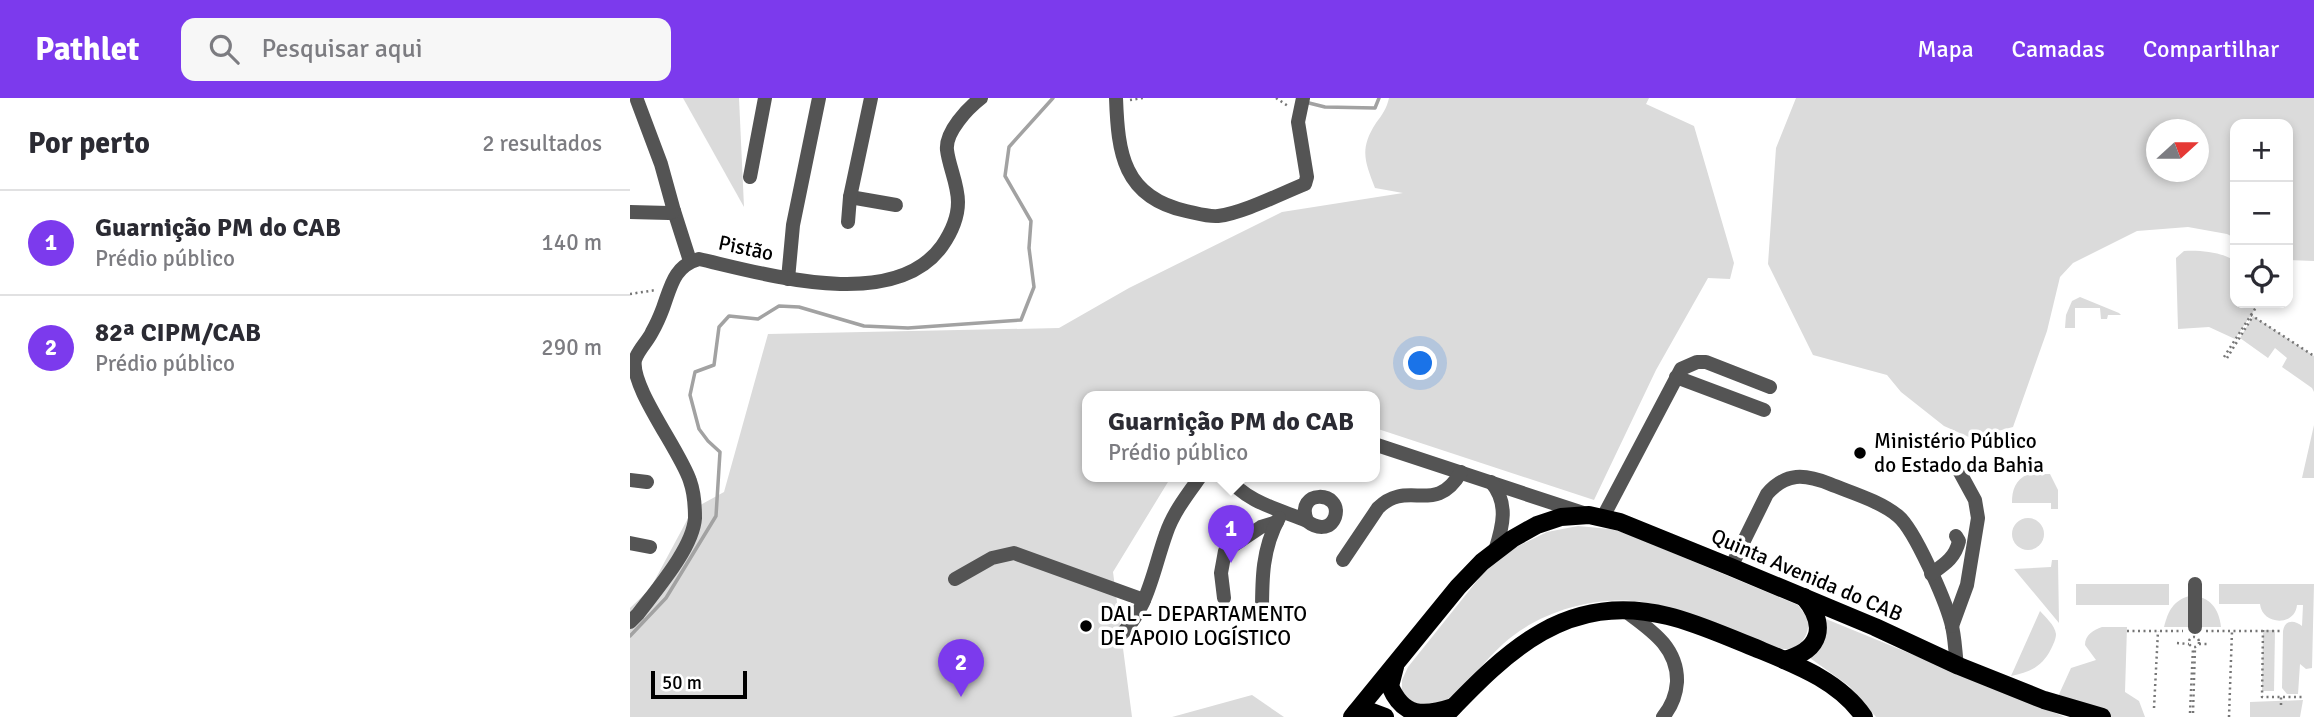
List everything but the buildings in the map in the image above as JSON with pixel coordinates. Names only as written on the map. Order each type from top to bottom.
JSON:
[{"type":"main road","name":"Quinta Avenida do CAB","points":[[1354,715],[1470,572],[1495,551],[1525,532],[1549,520],[1574,515],[1596,516],[1620,522],[1804,597],[1957,665],[2044,700],[2102,717]]},
{"type":"main road","points":[[1784,660],[1808,649],[1816,637],[1818,621],[1804,597]]},
{"type":"main road","points":[[1398,661],[1390,686],[1400,705],[1421,716],[1449,712],[1504,657],[1539,633],[1585,614],[1623,609],[1644,611],[1689,622],[1822,678],[1840,691],[1864,717]]},
{"type":"main road","points":[[1354,715],[1369,711],[1385,717]]},
{"type":"street","points":[[750,177],[765,98]]},
{"type":"street","points":[[788,279],[793,225],[819,98]]},
{"type":"street","points":[[848,222],[850,197],[871,98]]},
{"type":"street","name":"Pistão","points":[[630,622],[679,556],[691,535],[695,520],[690,479],[644,394],[633,360],[653,332],[678,270],[690,261],[699,259],[788,279],[875,284],[892,281],[921,267],[938,252],[956,220],[958,201],[946,148],[949,136],[967,109],[981,98]]},
{"type":"street","points":[[1116,98],[1121,153],[1126,169],[1135,182],[1160,203],[1176,209],[1217,216],[1305,184],[1307,177],[1298,122],[1303,98]]},
{"type":"street","points":[[637,100],[661,164],[690,261]]},
{"type":"street","points":[[850,197],[896,205]]},
{"type":"street","points":[[630,212],[674,211]]},
{"type":"street","points":[[1380,446],[1596,516],[1681,369],[1689,364],[1706,362],[1770,387]]},
{"type":"street","points":[[1676,377],[1764,410]]},
{"type":"street","points":[[1952,626],[1967,585],[1978,518],[1975,500],[1957,467]]},
{"type":"street","points":[[1343,560],[1385,501],[1400,494],[1427,497],[1438,495],[1453,486],[1461,472]]},
{"type":"street","points":[[1731,567],[1767,494],[1784,479],[1812,477],[1877,504],[1898,516],[1911,533],[1952,626],[1957,665]]},
{"type":"street","points":[[630,480],[647,482]]},
{"type":"street","points":[[1117,638],[1132,623],[1144,600],[1176,512],[1197,482]]},
{"type":"street","points":[[1232,482],[1240,491],[1280,516],[1307,521]]},
{"type":"street","points":[[1491,482],[1504,509],[1495,551]]},
{"type":"street","points":[[1224,598],[1221,573],[1225,551],[1280,516]]},
{"type":"street","points":[[1262,613],[1262,565],[1271,533],[1280,516]]},
{"type":"street","points":[[1931,574],[1949,561],[1956,552],[1959,541],[1956,536]]},
{"type":"street","points":[[630,543],[650,547]]},
{"type":"street","points":[[954,579],[992,558],[1014,553],[1144,600]]},
{"type":"street","points":[[2195,584],[2195,629]]},
{"type":"street","points":[[1623,609],[1656,634],[1674,658],[1677,671],[1674,702],[1663,717]]},
{"type":"path","points":[[630,294],[670,288]]},
{"type":"path","points":[[2226,357],[2256,308]]},
{"type":"path","points":[[2252,316],[2314,356]]},
{"type":"path","points":[[2263,630],[2262,697],[2302,697]]},
{"type":"path","points":[[2127,631],[2283,631]]},
{"type":"path","points":[[2154,708],[2158,631]]},
{"type":"path","points":[[2229,717],[2232,631]]},
{"type":"path","points":[[2189,643],[2193,637],[2197,638],[2199,643]]},
{"type":"path","points":[[2177,643],[2189,643],[2194,648]]},
{"type":"path","points":[[2191,713],[2194,648],[2199,643],[2210,643]]},
{"type":"path","points":[[2281,697],[2281,705]]},
{"type":"shaded area","points":[[683,98],[739,98],[744,207]]},
{"type":"shaded area","points":[[1389,98],[1649,98],[1646,104],[1694,126],[1734,263],[1730,279],[1708,278],[1656,370],[1594,500],[1380,430],[1380,391],[1082,391],[1082,482],[1168,482],[1113,572],[1132,717],[630,717],[630,608],[650,589],[693,509],[724,492],[768,334],[1059,328],[1129,288],[1282,212],[1403,193],[1375,188],[1366,163],[1367,140]]},
{"type":"shaded area","points":[[1796,98],[2314,98],[2314,261],[2293,260],[2293,119],[2230,119],[2230,236],[2188,227],[2137,231],[2073,263],[2060,277],[2047,331],[2013,427],[1971,438],[1944,426],[1901,392],[1887,375],[1813,355],[1768,264],[1776,148]]},
{"type":"shaded area","points":[[2184,251],[2197,251],[2211,252],[2230,259],[2230,308],[2256,308],[2235,339],[2209,327],[2178,329],[2176,258]]},
{"type":"shaded area","points":[[2080,297],[2121,315],[2108,315],[2107,319],[2101,319],[2100,308],[2075,308],[2075,328],[2065,328],[2066,315],[2072,301]]},
{"type":"shaded area","points":[[2253,316],[2314,356],[2314,392],[2282,367],[2287,358],[2275,348],[2268,358],[2240,338]]},
{"type":"shaded area","points":[[2314,425],[2314,478],[2302,478]]},
{"type":"shaded area","points":[[2028,474],[2050,474],[2058,490],[2058,509],[2051,509],[2051,503],[2012,503],[2015,486]]},
{"type":"shaded area","points":[[2028,518],[2040,522],[2044,534],[2040,546],[2028,550],[2016,546],[2012,534],[2016,522]]},
{"type":"shaded area","points":[[1578,526],[1625,533],[1798,605],[1808,619],[1806,635],[1796,646],[1779,649],[1660,605],[1632,601],[1598,602],[1547,616],[1517,633],[1496,651],[1455,695],[1444,702],[1422,710],[1402,693],[1402,680],[1408,667],[1484,572],[1506,552],[1547,532]]},
{"type":"shaded area","points":[[2052,560],[2058,560],[2059,623],[2014,569],[2051,567]]},
{"type":"shaded area","points":[[2076,584],[2169,584],[2169,605],[2076,605]]},
{"type":"shaded area","points":[[2219,584],[2314,584],[2312,668],[2306,669],[2300,664],[2298,694],[2287,694],[2282,688],[2283,631],[2286,624],[2291,622],[2302,626],[2303,605],[2297,605],[2291,617],[2278,621],[2266,616],[2260,604],[2219,604]]},
{"type":"shaded area","points":[[2189,596],[2202,598],[2212,604],[2221,627],[2164,627],[2172,607]]},
{"type":"shaded area","points":[[2040,611],[2055,631],[2053,644],[2039,664],[2011,676]]},
{"type":"shaded area","points":[[1826,619],[2065,717],[1876,717],[1849,686],[1810,658],[1822,640]]},
{"type":"shaded area","points":[[2102,627],[2127,627],[2125,692],[2139,701],[2145,717],[2101,717],[2055,703],[2071,668],[2096,660],[2085,641],[2090,633]]},
{"type":"shaded area","points":[[2263,630],[2275,630],[2274,691],[2262,691]]},
{"type":"shaded area","points":[[1252,695],[1284,717],[1172,717]]},
{"type":"shaded area","points":[[2303,700],[2300,717],[2250,717],[2250,702]]},
{"type":"waterway","points":[[630,636],[666,598],[716,516],[720,452],[699,429],[690,395],[695,372],[714,365],[719,327],[729,316],[758,319],[779,306],[799,307],[864,326],[908,328],[1021,320],[1034,287],[1029,248],[1031,221],[1005,176],[1009,147],[1053,98]]},
{"type":"waterway","points":[[1305,102],[1325,107],[1375,108],[1379,98]]},
{"type":"place","name":"Ministério Público do Estado da Bahia","points":[[1860,453]]},
{"type":"place","name":"Guarnição PM do CAB","points":[[1231,563]]},
{"type":"place","name":"DAL – DEPARTAMENTO DE APOIO LOGÍSTICO","points":[[1086,626]]},
{"type":"place","name":"82ª CIPM/CAB","points":[[961,697]]}]
